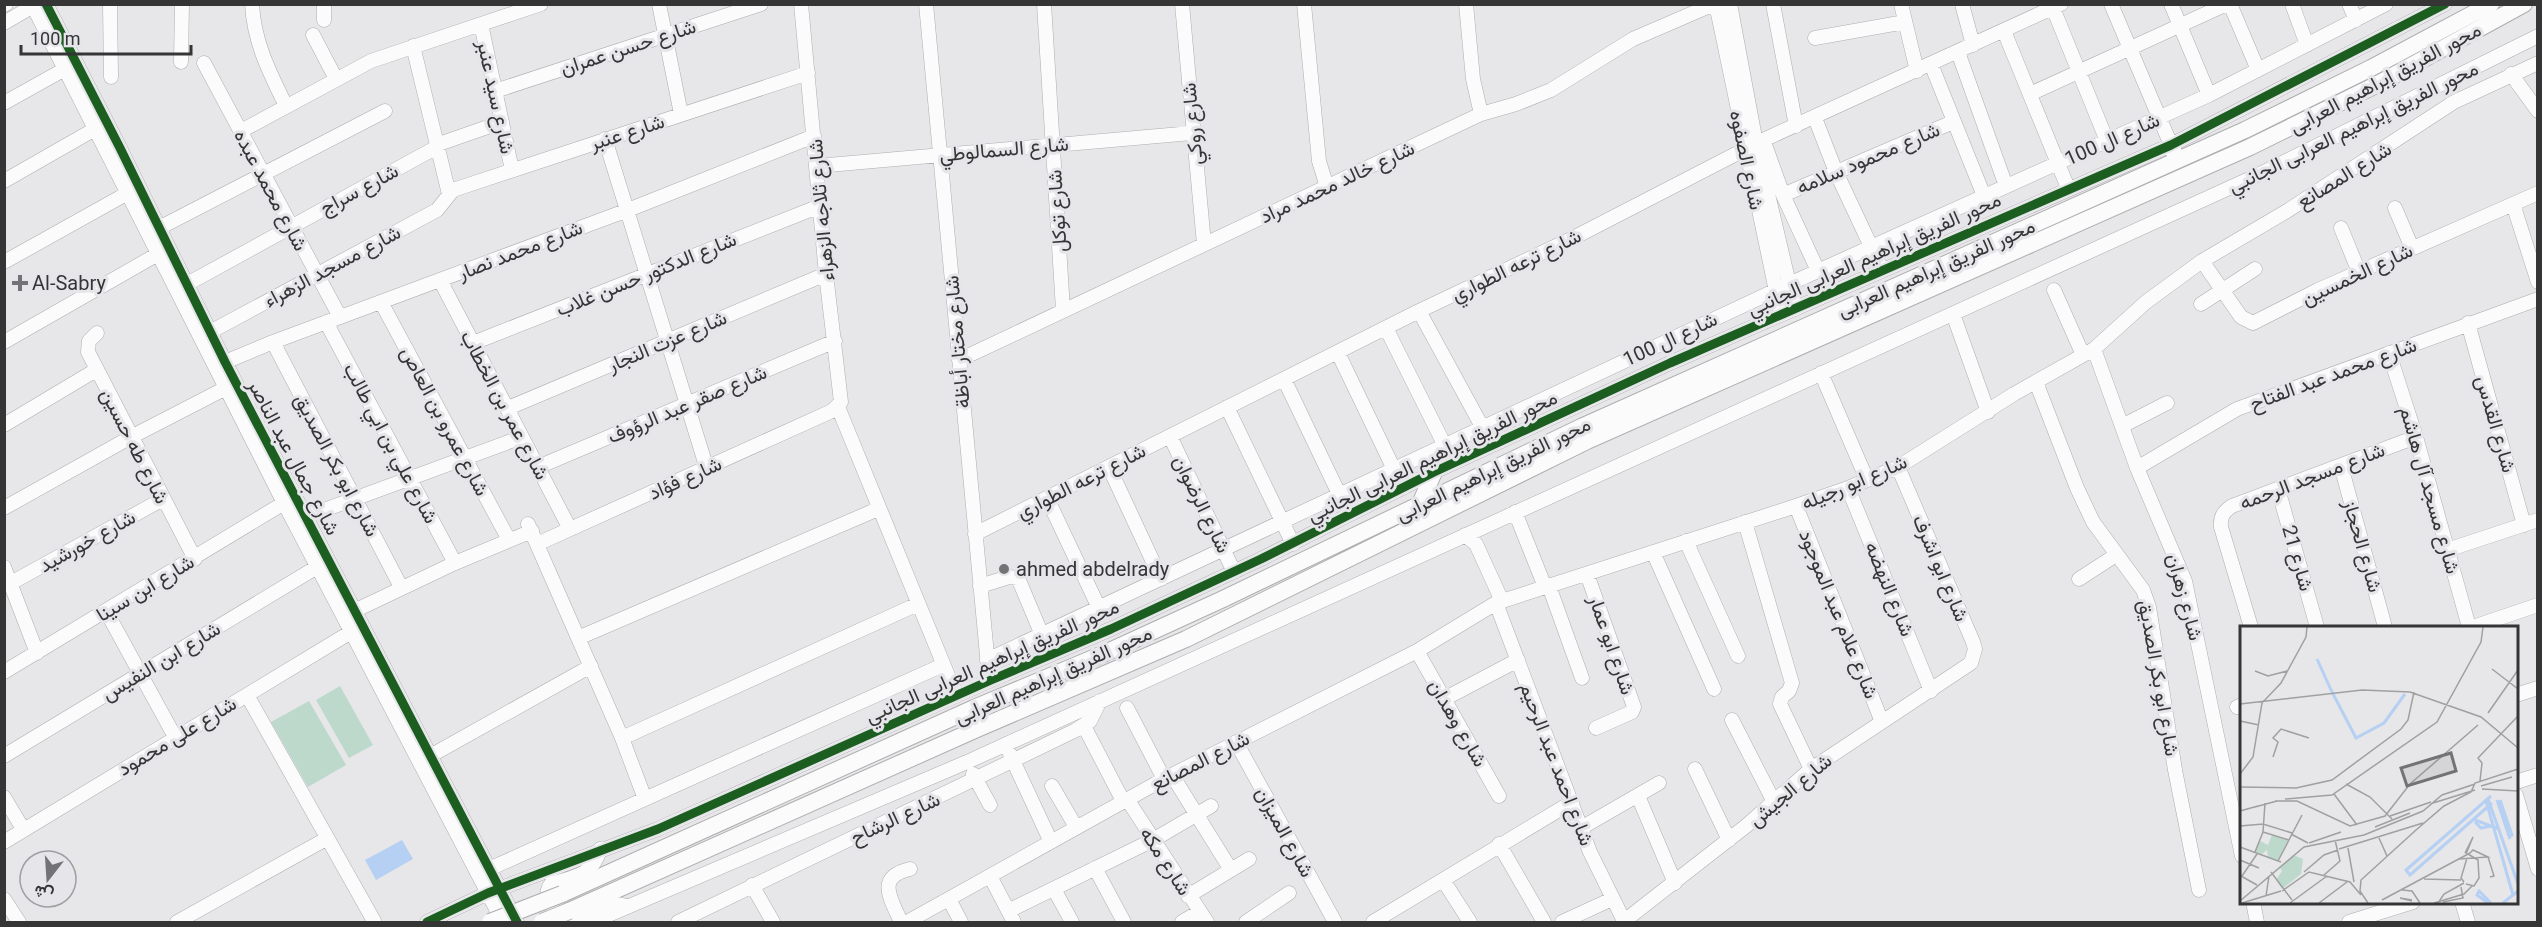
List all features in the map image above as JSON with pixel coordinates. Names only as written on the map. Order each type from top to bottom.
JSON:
[{"type":"main road","name":"محور الفريق إبراهيم العرابى","points":[[490,922],[562,894],[974,708],[1103,654],[1602,417],[2174,152],[2361,73],[2491,4]]},
{"type":"main road","name":"محور الفريق إبراهيم العرابى","points":[[542,922],[1186,639],[1587,441],[2250,147],[2374,86],[2524,4]]},
{"type":"main road","points":[[1420,504],[1434,472]]},
{"type":"street","points":[[110,4],[111,77]]},
{"type":"street","points":[[182,4],[182,62]]},
{"type":"street","points":[[252,4],[253,21],[261,55],[286,106]]},
{"type":"street","points":[[324,4],[324,20]]},
{"type":"street","points":[[241,131],[371,61],[541,4]]},
{"type":"street","points":[[659,4],[681,114]]},
{"type":"street","name":"شارع حسن عمران","points":[[495,91],[761,4]]},
{"type":"street","name":"شارع ثلاجه الزهراء","points":[[801,4],[826,274],[841,395],[835,409]]},
{"type":"street","name":"شارع مختار أباظة","points":[[926,4],[987,660],[991,680]]},
{"type":"street","name":"شارع توكل","points":[[1044,4],[1063,310]]},
{"type":"street","name":"شارع روكي","points":[[1182,4],[1192,133],[1204,244]]},
{"type":"street","points":[[1304,4],[1319,161],[1327,187]]},
{"type":"street","points":[[1466,4],[1473,79],[1481,114]]},
{"type":"street","name":"شارع خالد محمد مراد","points":[[959,360],[1481,114],[1516,104],[1551,90],[1633,39],[1715,4]]},
{"type":"street","name":"شارع الصفوه","points":[[1715,4],[1755,144]]},
{"type":"street","name":"شارع الصفوه","points":[[1730,4],[1782,287],[1781,315]]},
{"type":"street","points":[[1773,4],[1796,126]]},
{"type":"street","points":[[1901,4],[1917,70]]},
{"type":"street","points":[[1962,4],[1973,45]]},
{"type":"street","points":[[2111,4],[2174,152]]},
{"type":"street","points":[[2171,4],[2209,95]]},
{"type":"street","points":[[2030,94],[2228,4],[2258,70]]},
{"type":"street","points":[[2292,4],[2307,45]]},
{"type":"street","points":[[2349,4],[2356,20]]},
{"type":"street","name":"شارع ال 100","points":[[987,660],[1782,287],[2209,95],[2386,4]]},
{"type":"street","name":"محور الفريق إبراهيم العرابى الجانبي","points":[[427,922],[494,891],[600,849],[658,829],[956,695],[1111,629],[1293,544],[1492,445],[2068,188],[2174,152],[2418,11],[2445,4]]},
{"type":"street","points":[[4,22],[37,5]]},
{"type":"street","name":"شارع جمال عبد الناصر","points":[[37,5],[95,129],[159,228],[225,362],[489,869],[503,922]]},
{"type":"street","name":"شارع جمال عبد الناصر","points":[[37,5],[133,190],[158,254],[351,632],[494,891],[517,922]]},
{"type":"street","points":[[2057,6],[2079,72],[2107,141]]},
{"type":"street","name":"شارع ترعه الطواري","points":[[975,534],[1419,311],[1573,238],[1755,144],[2004,31],[2033,10],[2057,6]]},
{"type":"street","points":[[1815,38],[1905,22]]},
{"type":"street","name":"شارع سيد عنبر","points":[[481,24],[512,170]]},
{"type":"street","points":[[2004,31],[2068,188]]},
{"type":"street","points":[[313,35],[336,79]]},
{"type":"street","name":"محور الفريق إبراهيم العرابى الجانبي","points":[[592,922],[967,762],[1953,314],[2260,174],[2538,36]]},
{"type":"street","points":[[413,46],[448,194]]},
{"type":"street","points":[[1958,52],[2006,186]]},
{"type":"street","name":"شارع محمد عبده","points":[[204,63],[340,317]]},
{"type":"street","points":[[2538,63],[2511,74],[2538,111]]},
{"type":"street","points":[[1931,64],[1984,196]]},
{"type":"street","points":[[4,103],[65,69]]},
{"type":"street","name":"شارع عنبر","points":[[448,194],[453,190],[512,170],[808,73]]},
{"type":"street","name":"شارع المصانع","points":[[2202,261],[2288,211],[2454,102],[2511,74]]},
{"type":"street","points":[[159,228],[385,111]]},
{"type":"street","points":[[1815,118],[1836,172],[1882,270]]},
{"type":"street","name":"شارع سراج","points":[[187,284],[436,146],[502,122]]},
{"type":"street","name":"شارع محمود سلامه","points":[[1783,195],[1953,122]]},
{"type":"street","points":[[4,181],[95,129]]},
{"type":"street","name":"شارع السمالوطي","points":[[817,166],[1192,133]]},
{"type":"street","name":"شارع محمد نصار","points":[[225,362],[628,210],[814,136]]},
{"type":"street","points":[[605,139],[707,469]]},
{"type":"street","points":[[1755,144],[1783,195],[1818,271]]},
{"type":"street","points":[[4,262],[133,190]]},
{"type":"street","name":"شارع الخمسين","points":[[2202,261],[2241,317],[2253,323],[2359,272],[2538,193]]},
{"type":"street","name":"شارع مسجد الزهراء","points":[[210,332],[437,210],[448,194]]},
{"type":"street","points":[[2513,204],[2538,282]]},
{"type":"street","name":"شارع الدكتور حسن غلاب","points":[[473,343],[820,206]]},
{"type":"street","points":[[2395,208],[2412,248]]},
{"type":"street","points":[[2341,228],[2359,272]]},
{"type":"street","points":[[4,342],[158,254]]},
{"type":"street","name":"شارع ابو رجيله","points":[[1499,602],[1796,506],[1898,467],[2089,352],[2146,302],[2202,261]]},
{"type":"street","points":[[2201,304],[2255,269]]},
{"type":"street","name":"شارع عزت النجار","points":[[508,408],[826,274]]},
{"type":"street","name":"شارع عمر بن الخطاب","points":[[440,280],[570,529]]},
{"type":"street","name":"شارع الصفوه","points":[[1782,287],[1795,309]]},
{"type":"street","name":"شارع زهران","points":[[2054,290],[2089,352],[2122,426],[2137,468],[2185,581],[2240,847]]},
{"type":"street","name":"شارع محمد عبد الفتاح","points":[[2137,468],[2237,409],[2538,299]]},
{"type":"street","name":"شارع عمرو بن العاص","points":[[381,302],[509,540]]},
{"type":"street","points":[[1419,311],[1492,445]]},
{"type":"street","points":[[1953,314],[1988,412]]},
{"type":"street","name":"شارع علي بن ابي طالب","points":[[326,322],[455,563]]},
{"type":"street","name":"شارع القدس","points":[[2468,323],[2531,522]]},
{"type":"street","points":[[1386,328],[1444,444]]},
{"type":"street","name":"شارع طه حسين","points":[[97,333],[89,341],[88,352],[195,559]]},
{"type":"street","name":"شارع صقر عبد الرؤوف","points":[[538,467],[835,341]]},
{"type":"street","name":"شارع ابو بكر الصديق","points":[[273,342],[401,587]]},
{"type":"street","points":[[1338,353],[1402,488]]},
{"type":"street","name":"شارع مسجد آل هاشم","points":[[2389,353],[2416,437],[2469,626]]},
{"type":"street","points":[[4,424],[96,370]]},
{"type":"street","points":[[1821,373],[1867,480]]},
{"type":"street","points":[[1284,379],[1339,494]]},
{"type":"street","name":"شارع ابو بكر الصديق","points":[[2036,382],[2077,488],[2093,522],[2138,583],[2149,607],[2175,770],[2199,890]]},
{"type":"street","points":[[4,508],[131,436],[226,388]]},
{"type":"street","points":[[2122,426],[2167,403]]},
{"type":"street","points":[[1227,407],[1293,544]]},
{"type":"street","points":[[835,409],[956,695]]},
{"type":"street","name":"شارع فؤاد","points":[[354,611],[401,587],[509,540],[532,533],[570,529],[707,469],[835,409]]},
{"type":"street","name":"شارع الرضوان","points":[[1170,436],[1234,572]]},
{"type":"street","points":[[305,517],[522,437]]},
{"type":"street","name":"شارع مسجد الرحمه","points":[[2251,626],[2221,527],[2220,518],[2225,511],[2232,506],[2416,437]]},
{"type":"street","name":"شارع الحجاز","points":[[2341,466],[2385,626]]},
{"type":"street","points":[[1109,467],[1161,579]]},
{"type":"street","name":"شارع ابو اشرف","points":[[1898,467],[1973,642],[1974,657],[1965,668]]},
{"type":"street","name":"شارع النهضه","points":[[1848,488],[1931,691]]},
{"type":"street","name":"شارع 21","points":[[2278,489],[2318,626]]},
{"type":"street","points":[[1047,498],[1099,608]]},
{"type":"street","name":"شارع خورشيد","points":[[11,583],[163,500]]},
{"type":"street","name":"شارع ابن سينا","points":[[4,672],[195,559],[284,503]]},
{"type":"street","name":"شارع علام عبد الموجود","points":[[1796,506],[1882,722]]},
{"type":"street","points":[[578,638],[878,509]]},
{"type":"street","points":[[1515,512],[1547,587],[1581,678]]},
{"type":"street","points":[[1745,522],[1792,683],[1780,704],[1811,769]]},
{"type":"street","points":[[2447,550],[2531,522]]},
{"type":"street","points":[[532,533],[622,738],[645,799]]},
{"type":"street","name":"شارع احمد عبد الرحيم","points":[[1466,535],[1476,544],[1581,828],[1623,922]]},
{"type":"street","points":[[1686,541],[1738,656]]},
{"type":"street","points":[[1653,552],[1714,689]]},
{"type":"street","points":[[2079,579],[2116,555]]},
{"type":"street","points":[[4,567],[37,653]]},
{"type":"street","name":"شارع ابن النفيس","points":[[4,756],[317,567]]},
{"type":"street","name":"شارع ابو عمار","points":[[1587,574],[1634,707],[1632,712],[1596,728]]},
{"type":"street","points":[[980,586],[1009,577],[1018,578],[1042,635]]},
{"type":"street","name":"شارع المصانع","points":[[907,922],[1168,777],[1417,651],[1499,602]]},
{"type":"street","points":[[622,738],[918,604]]},
{"type":"street","points":[[2476,626],[2538,605]]},
{"type":"street","points":[[106,611],[175,737]]},
{"type":"street","name":"شارع على محمود","points":[[4,842],[351,632]]},
{"type":"street","name":"شارع وهدان","points":[[1417,651],[1499,796]]},
{"type":"street","points":[[1444,699],[1518,660]]},
{"type":"street","points":[[489,869],[944,664]]},
{"type":"street","points":[[430,756],[591,666]]},
{"type":"street","name":"شارع الجيش","points":[[1623,922],[1729,840],[1811,769],[1965,668]]},
{"type":"street","points":[[2518,695],[2538,688]]},
{"type":"street","points":[[247,695],[374,921]]},
{"type":"street","points":[[1084,726],[1095,715],[1100,701]]},
{"type":"street","points":[[1128,708],[1168,777],[1197,814],[1231,870]]},
{"type":"street","points":[[1732,720],[1774,802]]},
{"type":"street","name":"شارع الرشاح","points":[[678,922],[1084,726]]},
{"type":"street","name":"شارع مكه","points":[[1084,726],[1125,800],[1203,917]]},
{"type":"street","name":"شارع الميزان","points":[[1236,742],[1335,922]]},
{"type":"street","points":[[1006,743],[1051,842]]},
{"type":"street","points":[[967,762],[990,805]]},
{"type":"street","points":[[1695,770],[1729,840]]},
{"type":"street","points":[[2518,782],[2538,775]]},
{"type":"street","points":[[1581,828],[1659,783]]},
{"type":"street","points":[[1052,786],[1076,827]]},
{"type":"street","points":[[2227,792],[2240,788]]},
{"type":"street","points":[[1638,796],[1675,883]]},
{"type":"street","points":[[4,797],[23,830]]},
{"type":"street","points":[[2518,798],[2537,862]]},
{"type":"street","points":[[1373,922],[1572,802]]},
{"type":"street","points":[[990,876],[1011,917],[1054,889],[1153,840],[1211,806]]},
{"type":"street","points":[[177,922],[326,839]]},
{"type":"street","points":[[1500,844],[1544,922]]},
{"type":"street","points":[[600,849],[596,863],[589,871],[551,884],[547,888],[546,894],[558,920],[568,922],[607,904],[616,903],[627,906]]},
{"type":"street","points":[[1188,896],[1249,859]]},
{"type":"street","points":[[1095,868],[1124,922]]},
{"type":"street","points":[[901,922],[888,891],[889,883],[894,876],[910,869]]},
{"type":"street","points":[[1443,880],[1470,922]]},
{"type":"street","points":[[752,885],[773,922]]},
{"type":"street","points":[[1054,889],[1072,922]]},
{"type":"street","points":[[1246,922],[1289,893]]},
{"type":"street","points":[[4,899],[19,922]]},
{"type":"street","points":[[949,899],[961,922]]},
{"type":"street","points":[[1562,922],[1612,899]]},
{"type":"street","points":[[2253,903],[2258,922]]},
{"type":"street","points":[[2349,922],[2410,903]]},
{"type":"street","points":[[2462,903],[2468,922]]},
{"type":"street","points":[[1182,922],[1203,917]]},
{"type":"green space","points":[[340,686],[373,745],[349,758],[316,700]]},
{"type":"green space","points":[[309,701],[346,765],[308,787],[271,722]]},
{"type":"water","points":[[402,840],[413,859],[376,880],[365,860]]},
{"type":"cycle path","points":[[46,4],[225,362],[517,922]]},
{"type":"cycle path","points":[[427,922],[488,893],[658,829],[991,680],[1111,629],[1261,559],[1434,472],[1670,363],[2171,145],[2445,4]]},
{"type":"place","name":"Al-Sabry","points":[[20,283]]},
{"type":"place","name":"ahmed abdelrady","points":[[1004,569]]}]
